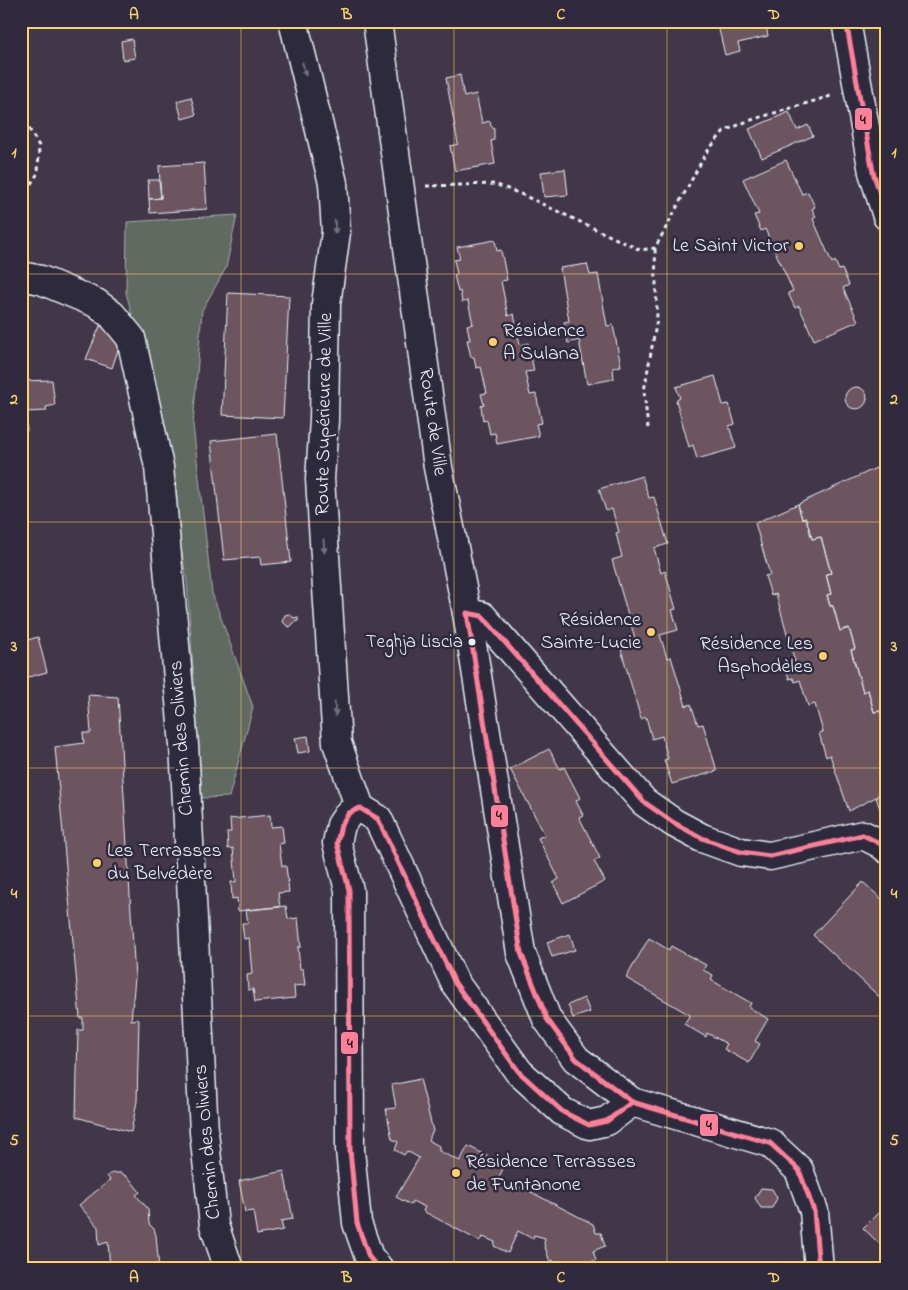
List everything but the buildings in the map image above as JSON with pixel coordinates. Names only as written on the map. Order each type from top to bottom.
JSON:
[{"type":"street","name":"Route Supérieure de Ville","points":[[293,21],[333,183],[336,232],[326,304],[324,420],[320,479],[337,743],[360,808]]},
{"type":"street","name":"Route de Ville","points":[[377,21],[438,467],[467,613],[521,953],[547,1019],[576,1059],[632,1102]]},
{"type":"street","points":[[846,21],[873,172],[887,216]]},
{"type":"street","name":"Chemin des Oliviers","points":[[21,276],[41,280],[96,304],[112,315],[131,338],[159,467],[184,745],[204,1132],[214,1225],[229,1269]]},
{"type":"street","points":[[467,613],[482,616],[644,802],[674,823],[702,838],[741,852],[770,856],[863,835],[887,849]]},
{"type":"street","points":[[379,1269],[369,1257],[357,1223],[350,1150],[349,890],[338,843],[341,825],[349,813],[360,808],[378,819],[455,983],[520,1072],[563,1112],[589,1125],[607,1122],[632,1102],[770,1143],[799,1170],[814,1211],[819,1269]]},
{"type":"path","points":[[648,428],[644,391],[657,319],[655,248],[706,153],[724,131],[748,121],[857,88]]},
{"type":"path","points":[[21,115],[39,146],[38,173],[21,199]]},
{"type":"path","points":[[400,187],[495,184],[523,195],[640,250],[655,248]]},
{"type":"shaded area","points":[[237,215],[226,268],[202,310],[193,425],[212,593],[253,707],[229,797],[202,798],[187,582],[152,385],[126,293],[127,222]]},
{"type":"transit line","name":"4","points":[[846,21],[873,172],[887,215]]},
{"type":"transit line","name":"4","points":[[467,613],[521,953],[547,1019],[576,1059],[632,1102],[770,1143],[799,1170],[814,1211],[819,1269]]},
{"type":"transit line","name":"4","points":[[467,613],[482,616],[644,802],[674,823],[702,838],[741,852],[770,856],[863,835],[887,849]]},
{"type":"transit line","name":"4","points":[[379,1269],[369,1257],[357,1223],[350,1150],[349,890],[337,843],[341,825],[349,813],[360,808],[378,819],[455,983],[519,1072],[563,1112],[589,1125],[607,1121],[632,1102]]},
{"type":"place","name":"Le Saint Victor","points":[[799,246]]},
{"type":"place","name":"Résidence A Sulana","points":[[493,342]]},
{"type":"place","name":"Résidence Sainte-Lucie","points":[[651,632]]},
{"type":"place","name":"Teghja Liscia","points":[[472,642]]},
{"type":"place","name":"Résidence Les Asphodèles","points":[[823,656]]},
{"type":"place","name":"Les Terrasses du Belvédère","points":[[97,863]]},
{"type":"place","name":"Résidence Terrasses de Funtanone","points":[[456,1173]]}]
